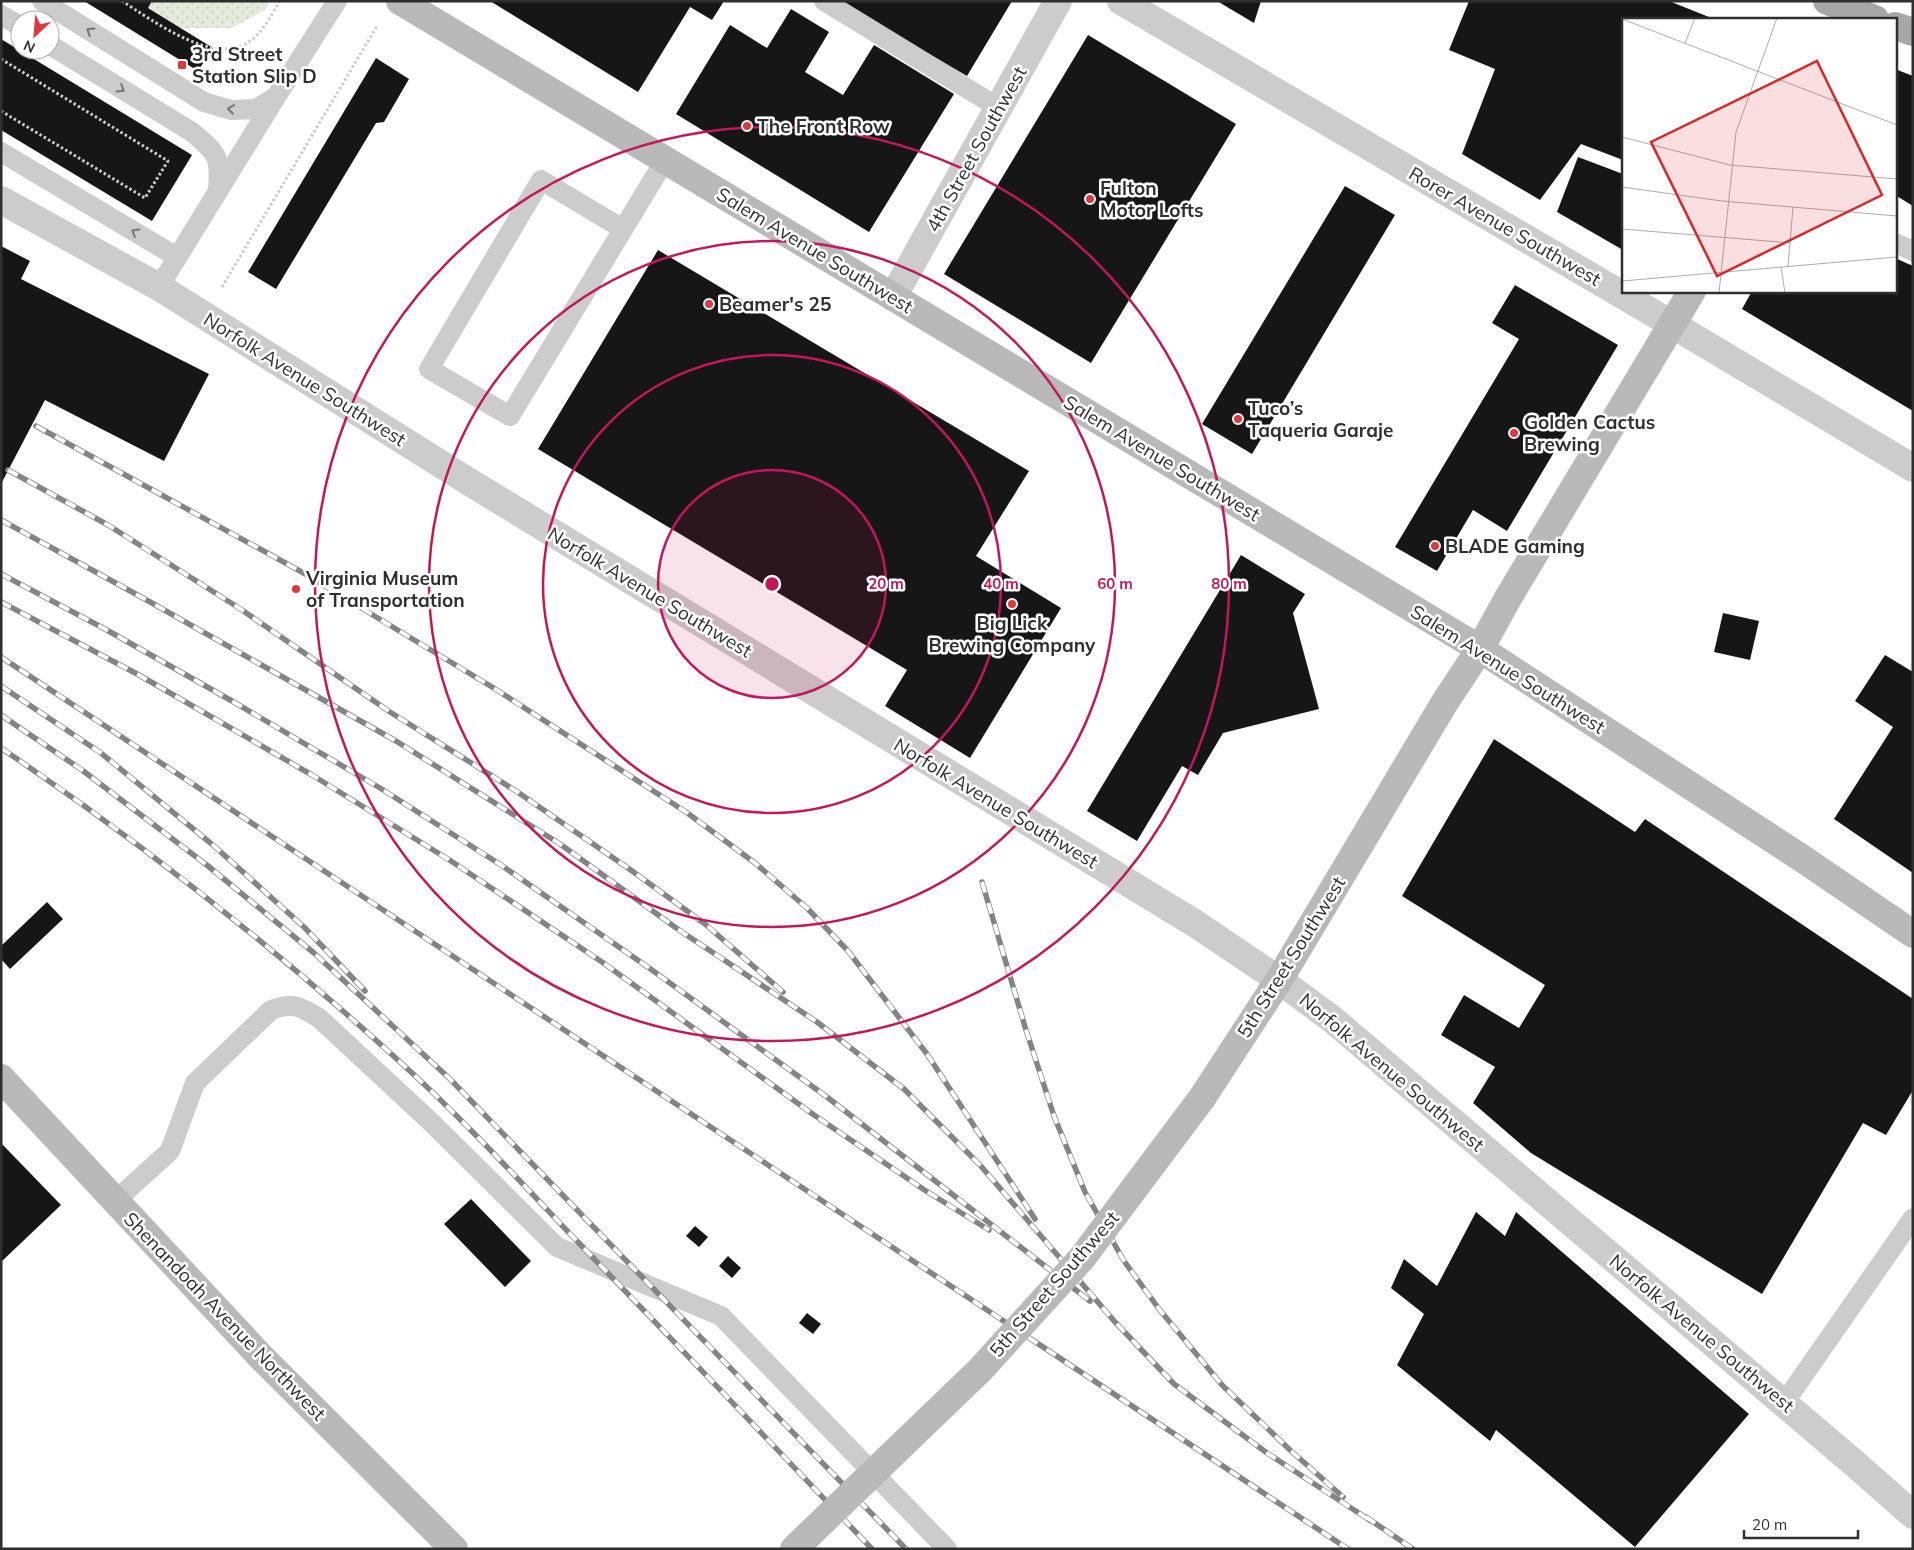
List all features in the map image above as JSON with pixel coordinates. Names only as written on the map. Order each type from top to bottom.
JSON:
[{"type":"main road","points":[[1827,1],[1868,13]]},
{"type":"main road","points":[[1896,26],[1913,32]]},
{"type":"street","name":"Salem Avenue Southwest","points":[[400,1],[1480,649],[1795,854],[1913,934]]},
{"type":"street","name":"4th Street Southwest","points":[[892,297],[1058,1]]},
{"type":"street","name":"Rorer Avenue Southwest","points":[[1121,1],[1672,324],[1913,468]]},
{"type":"street","name":"Norfolk Avenue Southwest","points":[[1,200],[159,287],[479,488],[1196,924],[1279,980],[1332,1019],[1913,1514]]},
{"type":"street","name":"5th Street Southwest","points":[[794,1549],[980,1370],[1082,1258],[1202,1098],[1279,980],[1445,702],[1480,649],[1508,598],[1691,292]]},
{"type":"street","name":"Shenandoah Avenue Northwest","points":[[1,1078],[261,1357],[422,1515],[454,1549]]},
{"type":"lane","points":[[42,1],[204,102],[231,110],[256,109],[276,97]]},
{"type":"lane","points":[[159,287],[337,1]]},
{"type":"lane","points":[[824,1],[999,108]]},
{"type":"lane","points":[[60,51],[192,132],[214,150],[220,169],[218,190]]},
{"type":"lane","points":[[1,152],[177,257]]},
{"type":"lane","points":[[623,229],[541,180],[429,369],[510,416],[665,160]]},
{"type":"lane","points":[[1896,243],[1913,251]]},
{"type":"lane","points":[[115,1201],[170,1151],[195,1083],[271,1010],[285,1005],[302,1007],[319,1018],[432,1123],[557,1247],[721,1316],[946,1549]]},
{"type":"lane","points":[[1784,1403],[1913,1218]]},
{"type":"path","points":[[122,1],[178,36],[212,48],[231,49],[249,42],[264,28],[280,1]]},
{"type":"path","points":[[222,288],[379,23]]},
{"type":"path","points":[[1,59],[168,160],[145,198],[1,111]]},
{"type":"shaded area","points":[[152,1],[270,1],[265,10],[232,28],[180,28],[148,8]]},
{"type":"building","points":[[84,1],[152,1],[148,8],[213,48],[198,71]]},
{"type":"building","points":[[490,1],[724,1],[712,20],[690,7],[638,92]]},
{"type":"building","points":[[837,1],[1012,1],[967,76]]},
{"type":"building","points":[[1217,1],[1261,1],[1254,23]]},
{"type":"building","points":[[1469,1],[1669,1],[1712,18],[1622,18],[1622,160],[1581,144],[1540,200],[1462,154],[1495,69],[1449,50]]},
{"type":"building","points":[[791,9],[829,32],[805,72],[843,95],[874,45],[954,94],[869,232],[676,114],[730,25],[767,48]]},
{"type":"building","name":"Fulton Motor Lofts","points":[[1088,35],[1236,124],[1091,363],[944,274]]},
{"type":"building","points":[[1,39],[10,44],[10,60],[36,60],[192,155],[152,221],[1,130]]},
{"type":"building","points":[[376,58],[409,79],[384,122],[376,123],[276,289],[248,272]]},
{"type":"building","points":[[1896,69],[1913,76],[1913,206],[1896,196]]},
{"type":"building","points":[[1578,157],[1622,174],[1622,249],[1557,212]]},
{"type":"building","points":[[1345,186],[1395,215],[1252,454],[1202,424]]},
{"type":"building","points":[[1,246],[30,261],[21,279],[209,374],[164,461],[45,400],[1,484]]},
{"type":"building","points":[[658,250],[1029,471],[976,556],[1061,608],[970,758],[885,706],[907,670],[538,449]]},
{"type":"building","points":[[1896,258],[1913,266],[1913,411],[1742,309],[1751,292],[1896,292]]},
{"type":"building","points":[[1515,285],[1618,345],[1507,531],[1473,510],[1437,571],[1395,547],[1519,339],[1492,323]]},
{"type":"building","points":[[1241,555],[1305,594],[1293,613],[1319,709],[1223,733],[1198,775],[1182,766],[1137,841],[1087,811]]},
{"type":"building","points":[[1723,613],[1759,621],[1750,660],[1714,652]]},
{"type":"building","points":[[1885,655],[1913,672],[1913,873],[1834,819],[1893,727],[1855,701]]},
{"type":"building","points":[[1494,739],[1635,832],[1645,819],[1913,999],[1913,1090],[1886,1135],[1863,1123],[1762,1294],[1531,1153],[1473,1103],[1495,1067],[1441,1035],[1464,995],[1519,1028],[1545,985],[1402,896]]},
{"type":"building","points":[[47,902],[63,919],[10,969],[1,959],[1,946]]},
{"type":"building","points":[[1,1143],[61,1205],[1,1262]]},
{"type":"building","points":[[471,1199],[531,1261],[505,1287],[444,1224]]},
{"type":"building","points":[[1476,1212],[1505,1236],[1516,1212],[1749,1414],[1635,1547],[1496,1430],[1490,1441],[1397,1365],[1424,1314],[1391,1288],[1404,1259],[1437,1286]]},
{"type":"building","points":[[695,1226],[708,1237],[699,1247],[686,1236]]},
{"type":"building","points":[[728,1256],[741,1268],[732,1278],[719,1266]]},
{"type":"building","points":[[807,1313],[821,1324],[813,1334],[799,1323]]},
{"type":"railway","points":[[36,426],[300,571],[492,687],[686,812],[755,863],[807,908],[848,951],[927,1054],[1035,1219]]},
{"type":"railway","points":[[8,470],[108,525],[239,608],[390,712],[516,791],[705,924],[783,992]]},
{"type":"railway","points":[[1,520],[396,741],[560,844],[679,930],[817,1022],[904,1089],[980,1165],[1115,1322],[1174,1384],[1267,1453],[1371,1521]]},
{"type":"railway","points":[[1,574],[105,629],[232,701],[380,788],[501,865],[652,970],[827,1097],[1090,1301]]},
{"type":"railway","points":[[1,602],[139,675],[312,775],[451,861],[602,962],[814,1115],[926,1191],[989,1230]]},
{"type":"railway","points":[[1,657],[1348,1549]]},
{"type":"railway","points":[[1,686],[101,753],[213,845],[304,927],[365,991]]},
{"type":"railway","points":[[1,715],[82,770],[208,866],[314,953],[450,1079],[906,1549]]},
{"type":"railway","points":[[1,748],[105,821],[206,897],[304,977],[399,1061],[489,1148],[872,1549]]},
{"type":"railway","points":[[982,882],[1054,1116],[1085,1192],[1124,1261],[1159,1309],[1222,1385],[1290,1450],[1343,1497]]},
{"type":"railway","points":[[1366,1517],[1413,1549]]},
{"type":"place","name":"3rd Street Station Slip D","points":[[182,65]]},
{"type":"place","name":"The Front Row","points":[[747,126]]},
{"type":"place","name":"Fulton Motor Lofts","points":[[1090,199]]},
{"type":"place","name":"Beamer's 25","points":[[709,304]]},
{"type":"place","name":"Tuco’s Taqueria Garaje","points":[[1238,419]]},
{"type":"place","name":"Golden Cactus Brewing","points":[[1514,433]]},
{"type":"place","name":"BLADE Gaming","points":[[1435,546]]},
{"type":"place","name":"Virginia Museum of Transportation","points":[[296,589]]},
{"type":"place","name":"Big Lick Brewing Company","points":[[1012,604]]}]
